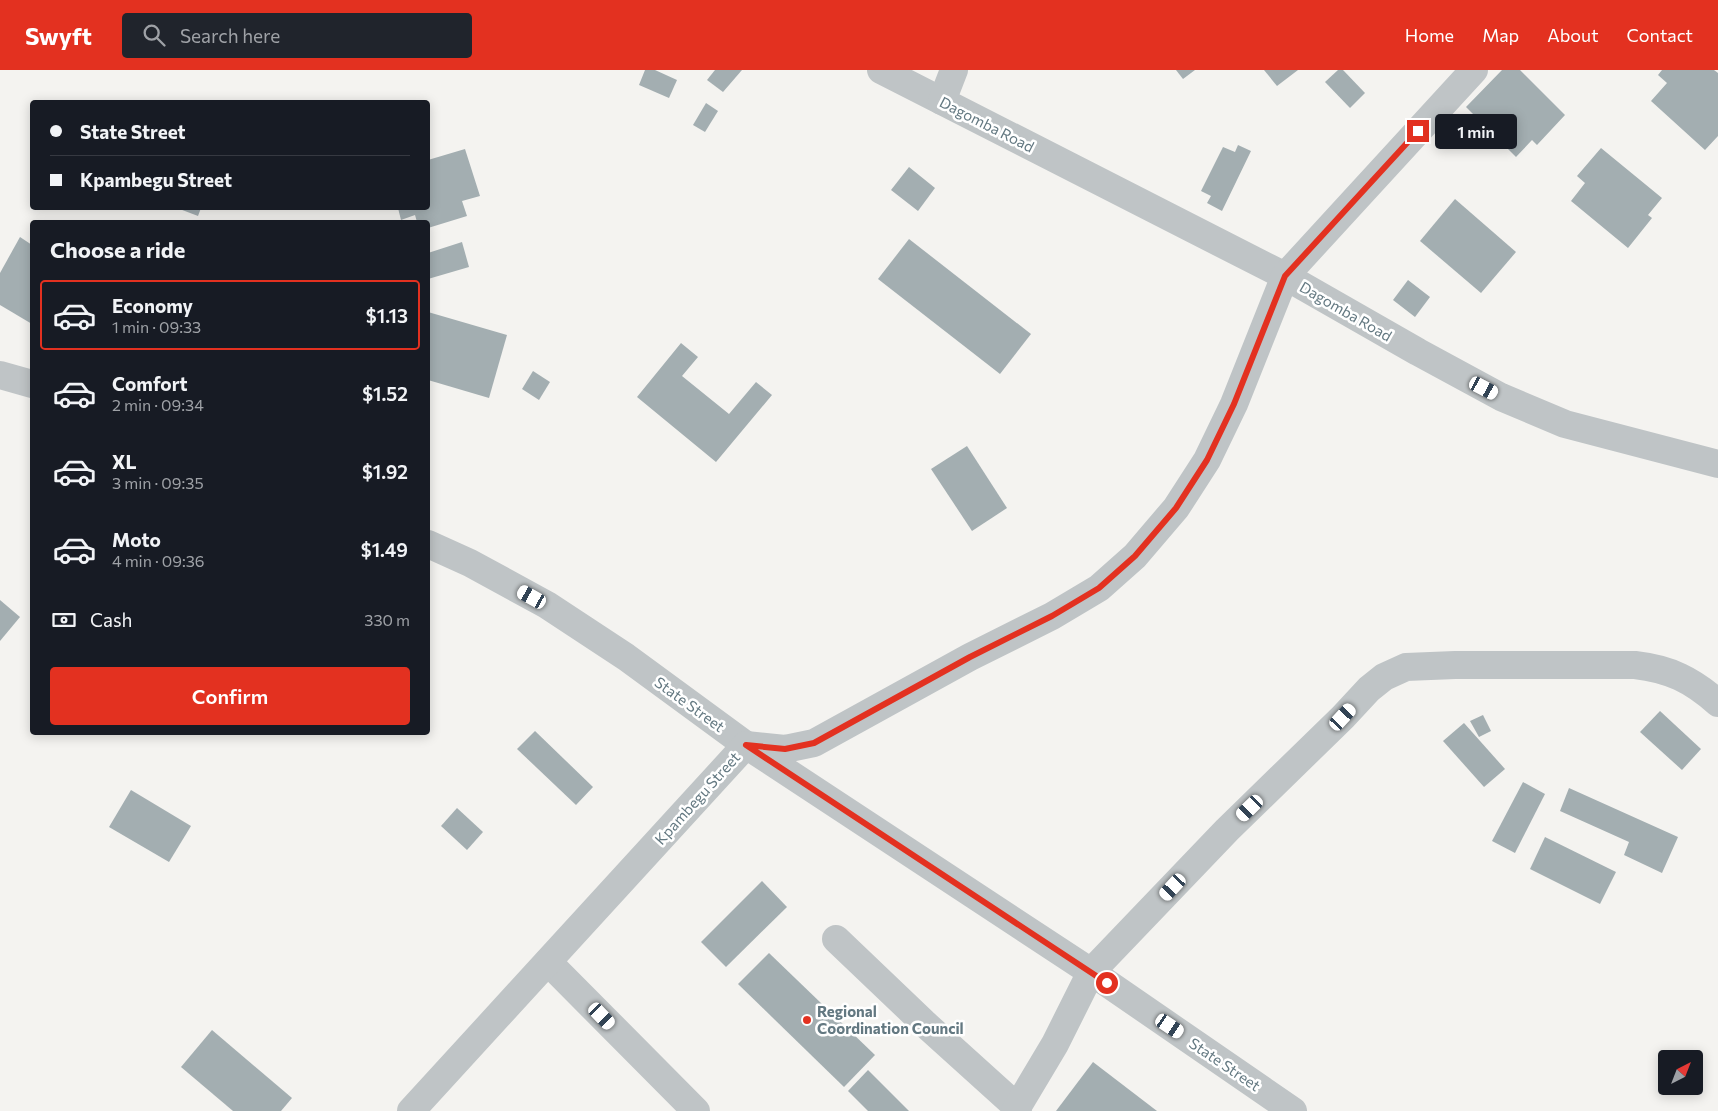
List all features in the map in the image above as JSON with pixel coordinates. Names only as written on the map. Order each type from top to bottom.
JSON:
[{"type":"street","name":"Dagomba Road","points":[[881,70],[1285,276],[1501,397],[1565,424],[1718,464]]},
{"type":"street","points":[[942,101],[954,70]]},
{"type":"street","name":"Kpambegu Street","points":[[411,1111],[746,745],[785,749],[814,743],[970,657],[1052,616],[1099,588],[1135,556],[1176,508],[1207,460],[1234,404],[1285,276],[1474,70]]},
{"type":"street","points":[[0,375],[30,383]]},
{"type":"street","name":"State Street","points":[[430,545],[470,563],[547,605],[626,657],[746,745],[1091,972],[1293,1111]]},
{"type":"street","points":[[836,939],[1017,1109],[1055,1044],[1091,972],[1227,830],[1343,717],[1369,688],[1384,677],[1406,667],[1455,665],[1635,665],[1657,667],[1685,678],[1718,703]]},
{"type":"street","points":[[548,962],[696,1111]]},
{"type":"building","points":[[645,70],[655,70],[677,80],[669,98],[639,85]]},
{"type":"building","points":[[715,70],[742,70],[723,92],[707,80]]},
{"type":"building","points":[[1176,70],[1195,70],[1183,79]]},
{"type":"building","points":[[1264,70],[1298,70],[1277,86]]},
{"type":"building","points":[[1338,70],[1343,70],[1365,93],[1350,108],[1325,82]]},
{"type":"building","points":[[1502,70],[1520,70],[1565,115],[1537,145],[1532,140],[1516,157],[1466,107]]},
{"type":"building","points":[[1662,70],[1714,70],[1718,73],[1718,136],[1705,150],[1651,101],[1667,83],[1658,75]]},
{"type":"building","points":[[706,103],[718,111],[705,132],[693,125]]},
{"type":"building","points":[[1238,145],[1251,151],[1222,211],[1207,203],[1211,196],[1201,191],[1223,147],[1235,152]]},
{"type":"building","points":[[1601,148],[1662,198],[1648,215],[1652,218],[1628,248],[1571,201],[1585,183],[1577,176]]},
{"type":"building","points":[[465,149],[480,196],[462,201],[467,216],[430,227],[430,220],[416,220],[415,215],[401,220],[398,210],[430,210],[430,159]]},
{"type":"building","points":[[909,167],[935,188],[918,211],[891,190]]},
{"type":"building","points":[[1455,199],[1516,252],[1481,293],[1420,241]]},
{"type":"building","points":[[182,210],[200,210],[198,216]]},
{"type":"building","points":[[20,237],[30,244],[30,323],[0,305],[0,273]]},
{"type":"building","points":[[909,239],[1031,334],[1000,374],[878,279]]},
{"type":"building","points":[[462,242],[469,267],[430,278],[430,252]]},
{"type":"building","points":[[1408,280],[1430,297],[1415,317],[1393,300]]},
{"type":"building","points":[[430,313],[507,335],[489,398],[430,381]]},
{"type":"building","points":[[681,343],[698,357],[682,376],[729,414],[756,382],[772,395],[716,462],[637,397]]},
{"type":"building","points":[[533,371],[550,382],[539,400],[522,389]]},
{"type":"building","points":[[967,446],[1007,508],[972,531],[931,469]]},
{"type":"building","points":[[0,600],[20,617],[0,641]]},
{"type":"building","points":[[1660,711],[1701,749],[1682,770],[1640,732]]},
{"type":"building","points":[[1483,715],[1491,731],[1479,737],[1470,721]]},
{"type":"building","points":[[1464,723],[1505,769],[1484,787],[1443,741]]},
{"type":"building","points":[[535,731],[593,787],[576,805],[517,749]]},
{"type":"building","points":[[1523,782],[1545,794],[1515,853],[1492,841]]},
{"type":"building","points":[[1569,788],[1678,837],[1662,873],[1624,855],[1629,842],[1560,811]]},
{"type":"building","points":[[131,790],[191,826],[169,862],[109,827]]},
{"type":"building","points":[[457,808],[483,832],[467,850],[441,826]]},
{"type":"building","points":[[1545,837],[1616,872],[1600,904],[1530,869]]},
{"type":"building","points":[[762,881],[787,907],[726,967],[701,942]]},
{"type":"building","name":"Regional Coordination Council","points":[[769,953],[875,1055],[844,1087],[738,984]]},
{"type":"building","points":[[212,1030],[292,1098],[281,1111],[233,1111],[181,1067]]},
{"type":"building","points":[[1093,1062],[1157,1111],[1056,1111]]},
{"type":"building","points":[[868,1070],[909,1111],[868,1111],[848,1091]]},
{"type":"place","name":"Regional Coordination Council","points":[[807,1020]]},
{"type":"route","points":[[1107,983],[746,745],[785,749],[814,743],[970,657],[1052,616],[1099,588],[1135,556],[1176,508],[1207,460],[1234,404],[1285,276],[1418,131]]}]
